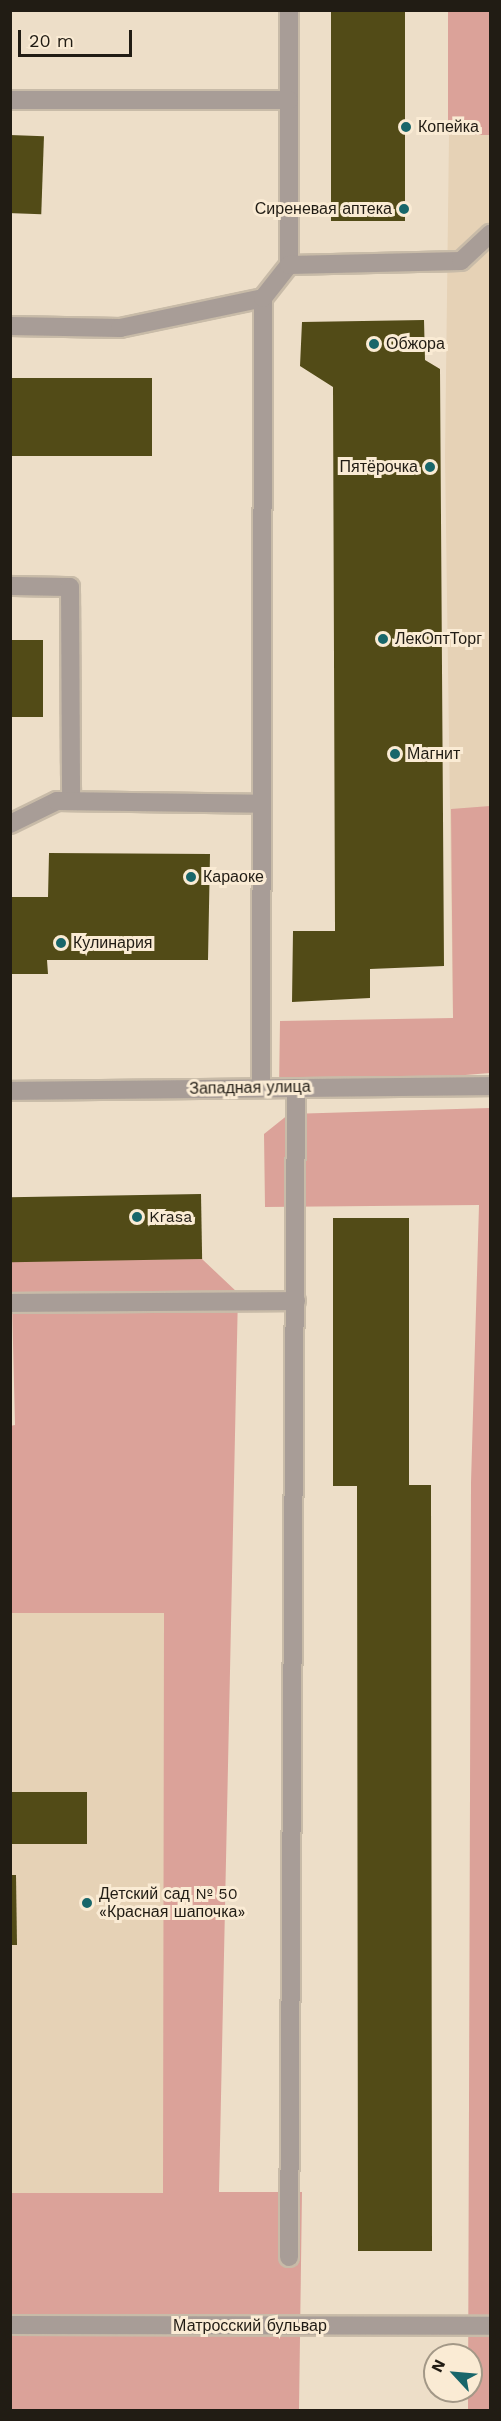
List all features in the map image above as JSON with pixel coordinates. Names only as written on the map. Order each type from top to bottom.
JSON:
[{"type":"street","points":[[261,1088],[263,298],[289,265],[289,10]]},
{"type":"street","points":[[10,100],[289,100]]},
{"type":"street","points":[[289,265],[461,261],[490,234]]},
{"type":"street","points":[[10,326],[120,328],[263,298]]},
{"type":"street","points":[[10,586],[70,586],[71,801]]},
{"type":"street","points":[[10,824],[57,801],[261,804]]},
{"type":"street","name":"Западная улица","points":[[10,1091],[490,1086]]},
{"type":"street","points":[[290,2258],[296,1088]]},
{"type":"street","points":[[10,1303],[296,1301]]},
{"type":"street","name":"Матросский бульвар","points":[[10,2325],[490,2326]]},
{"type":"shaded area","points":[[448,11],[490,11],[490,135],[448,135]]},
{"type":"shaded area","points":[[449,135],[490,135],[490,1017],[453,1018],[445,457]]},
{"type":"shaded area","points":[[490,806],[490,1073],[279,1090],[280,1021],[453,1018],[451,809]]},
{"type":"shaded area","points":[[490,1108],[490,2410],[468,2410],[468,2403],[483,2403],[483,2343],[468,2343],[471,1483],[479,1205],[265,1207],[264,1134],[289,1114]]},
{"type":"shaded area","points":[[202,1259],[238,1293],[219,2192],[302,2192],[299,2410],[11,2410],[11,2193],[163,2193],[164,1613],[11,1613],[10,1426],[15,1425],[11,1260]]},
{"type":"shaded area","name":"Детский сад № 50 «Красная шапочка»","points":[[10,1613],[164,1613],[164,2193],[10,2193]]},
{"type":"building","points":[[331,10],[405,10],[405,221],[331,221]]},
{"type":"building","points":[[10,135],[44,136],[41,214],[10,213]]},
{"type":"building","points":[[424,320],[425,360],[440,369],[444,966],[370,969],[370,998],[292,1002],[293,931],[335,931],[333,387],[300,366],[302,322]]},
{"type":"building","points":[[10,378],[152,378],[152,456],[10,456]]},
{"type":"building","points":[[10,640],[43,640],[43,717],[10,717]]},
{"type":"building","points":[[49,853],[210,854],[208,960],[47,960],[48,974],[10,974],[10,897],[48,897]]},
{"type":"building","points":[[201,1194],[202,1259],[11,1262],[10,1197]]},
{"type":"building","points":[[333,1218],[409,1218],[409,1485],[431,1485],[432,2251],[358,2251],[357,1486],[333,1486]]},
{"type":"building","points":[[11,1792],[87,1792],[87,1844],[11,1844]]},
{"type":"building","points":[[10,1875],[16,1875],[17,1945],[10,1945]]},
{"type":"place","name":"Копейка","points":[[406,127]]},
{"type":"place","name":"Сиреневая аптека","points":[[404,209]]},
{"type":"place","name":"Обжора","points":[[374,344]]},
{"type":"place","name":"Пятёрочка","points":[[430,467]]},
{"type":"place","name":"ЛекОптТорг","points":[[383,639]]},
{"type":"place","name":"Магнит","points":[[395,754]]},
{"type":"place","name":"Караоке","points":[[191,877]]},
{"type":"place","name":"Кулинария","points":[[61,943]]},
{"type":"place","name":"Krasa","points":[[137,1217]]},
{"type":"place","name":"Детский сад № 50 «Красная шапочка»","points":[[87,1903]]}]
